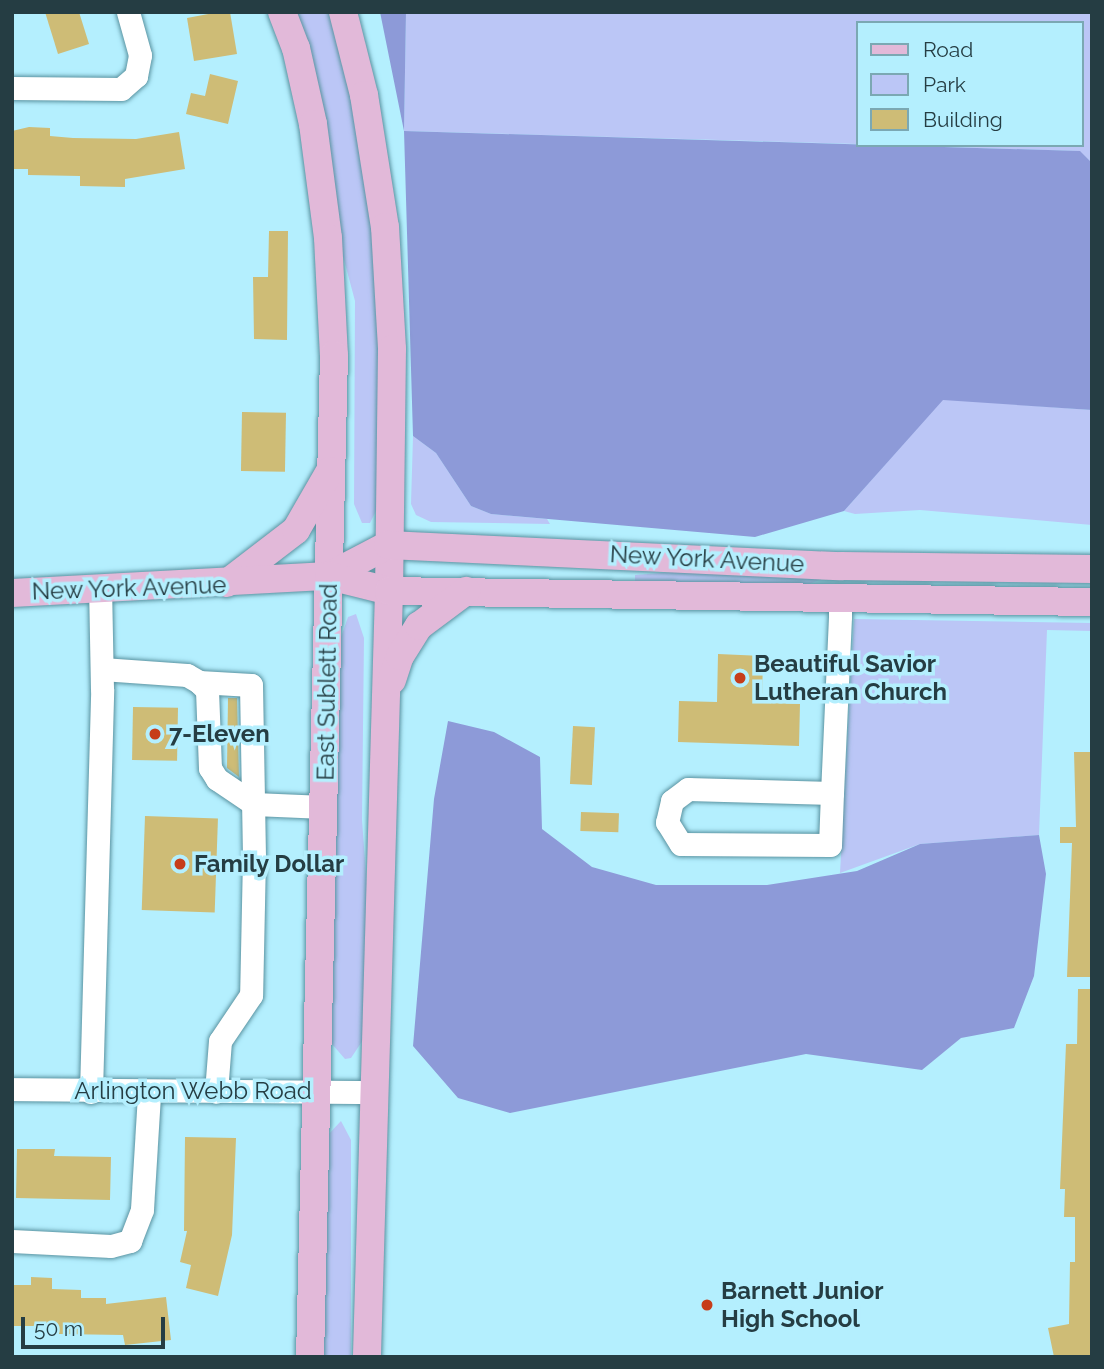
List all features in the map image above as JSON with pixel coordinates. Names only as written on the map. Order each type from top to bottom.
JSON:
[{"type":"main road","name":"East Sublett Road","points":[[282,12],[313,124],[328,238],[334,355],[310,1357]]},
{"type":"main road","points":[[343,12],[364,95],[385,227],[391,349],[389,591],[367,1357]]},
{"type":"main road","points":[[226,584],[296,530],[333,465]]},
{"type":"main road","name":"New York Avenue","points":[[330,576],[388,544],[841,566],[1092,569]]},
{"type":"main road","points":[[840,598],[841,566]]},
{"type":"main road","name":"New York Avenue","points":[[12,593],[226,584],[330,576],[389,591],[1092,602]]},
{"type":"main road","points":[[384,699],[410,638],[425,620],[466,592]]},
{"type":"street","points":[[12,88],[121,89],[136,76],[140,55],[128,12]]},
{"type":"street","points":[[91,1092],[102,669],[100,589]]},
{"type":"street","points":[[832,793],[688,789],[672,801],[667,822],[681,844],[830,845],[840,598]]},
{"type":"street","points":[[102,669],[187,676],[199,682],[207,690],[210,768],[217,779],[254,804],[324,807]]},
{"type":"street","points":[[199,682],[251,685],[254,804],[251,995],[220,1041],[216,1092]]},
{"type":"street","name":"Arlington Webb Road","points":[[12,1089],[149,1093],[374,1091]]},
{"type":"street","points":[[12,1241],[111,1246],[130,1241],[142,1209],[149,1093]]},
{"type":"green space","points":[[297,12],[334,12],[353,87],[378,273],[380,503],[370,523],[362,523],[354,504],[355,301],[339,241],[312,69]]},
{"type":"green space","points":[[406,12],[1092,12],[1092,163],[1079,151],[948,147],[1083,147],[1083,21],[856,21],[856,144],[404,131]]},
{"type":"green space","points":[[943,399],[1092,410],[1092,525],[920,510],[855,514],[844,511]]},
{"type":"green space","points":[[413,436],[436,453],[471,506],[491,514],[547,519],[550,524],[431,522],[416,515],[411,504]]},
{"type":"green space","points":[[673,572],[817,575],[819,580],[804,586],[635,582],[635,575]]},
{"type":"green space","points":[[356,614],[364,638],[362,820],[369,915],[363,1040],[351,1058],[345,1059],[332,1044],[329,1031],[339,643],[348,617]]},
{"type":"green space","points":[[854,619],[1092,623],[1092,631],[1047,630],[1039,835],[920,844],[840,873]]},
{"type":"green space","points":[[341,1121],[351,1140],[351,1357],[319,1357],[327,1136]]},
{"type":"shaded area","points":[[380,12],[406,12],[404,131]]},
{"type":"shaded area","points":[[404,131],[856,144],[856,147],[1080,151],[1092,163],[1092,410],[943,400],[844,511],[755,537],[491,514],[471,506],[436,453],[413,436]]},
{"type":"shaded area","points":[[448,721],[494,732],[540,757],[542,829],[592,867],[656,885],[767,885],[857,871],[920,844],[1039,835],[1046,874],[1034,976],[1014,1028],[961,1038],[922,1070],[806,1054],[510,1113],[458,1098],[413,1046],[434,799]]},
{"type":"building","points":[[45,12],[79,12],[89,44],[58,54]]},
{"type":"building","points":[[230,12],[237,54],[194,61],[187,18]]},
{"type":"building","points":[[210,74],[238,81],[228,124],[186,114],[191,93],[205,96]]},
{"type":"building","points":[[29,127],[50,128],[50,136],[73,138],[136,139],[179,132],[185,169],[125,179],[125,187],[80,186],[80,176],[28,175],[28,169],[12,169],[12,131]]},
{"type":"building","points":[[269,231],[288,231],[287,340],[254,339],[253,277],[268,277]]},
{"type":"building","points":[[242,412],[286,413],[285,472],[241,471]]},
{"type":"building","name":"Beautiful Savior Lutheran Church","points":[[718,654],[763,656],[762,703],[800,704],[799,746],[678,742],[679,701],[717,702]]},
{"type":"building","points":[[228,698],[237,698],[239,777],[227,768]]},
{"type":"building","name":"7-Eleven","points":[[133,707],[178,708],[177,761],[132,760]]},
{"type":"building","points":[[573,726],[595,727],[592,785],[570,784]]},
{"type":"building","points":[[1074,752],[1092,752],[1092,977],[1067,977],[1072,843],[1060,843],[1060,827],[1076,827]]},
{"type":"building","points":[[581,812],[619,813],[618,832],[580,831]]},
{"type":"building","name":"Family Dollar","points":[[145,816],[218,819],[215,912],[142,910]]},
{"type":"building","points":[[1078,989],[1092,989],[1092,1357],[1054,1357],[1048,1328],[1069,1324],[1070,1262],[1075,1262],[1075,1217],[1064,1217],[1065,1189],[1060,1189],[1066,1044],[1077,1044]]},
{"type":"building","points":[[185,1137],[236,1138],[232,1235],[218,1296],[186,1288],[191,1265],[180,1262],[187,1231],[184,1231]]},
{"type":"building","points":[[17,1149],[55,1149],[54,1156],[111,1157],[110,1200],[16,1198]]},
{"type":"building","points":[[31,1277],[52,1278],[52,1289],[81,1290],[81,1298],[106,1298],[106,1304],[166,1297],[171,1340],[125,1345],[123,1335],[59,1334],[59,1326],[12,1326],[12,1285],[31,1285]]},
{"type":"place","name":"Beautiful Savior Lutheran Church","points":[[740,678]]},
{"type":"place","name":"7-Eleven","points":[[155,734]]},
{"type":"place","name":"Family Dollar","points":[[180,864]]},
{"type":"place","name":"Barnett Junior High School","points":[[707,1305]]}]
